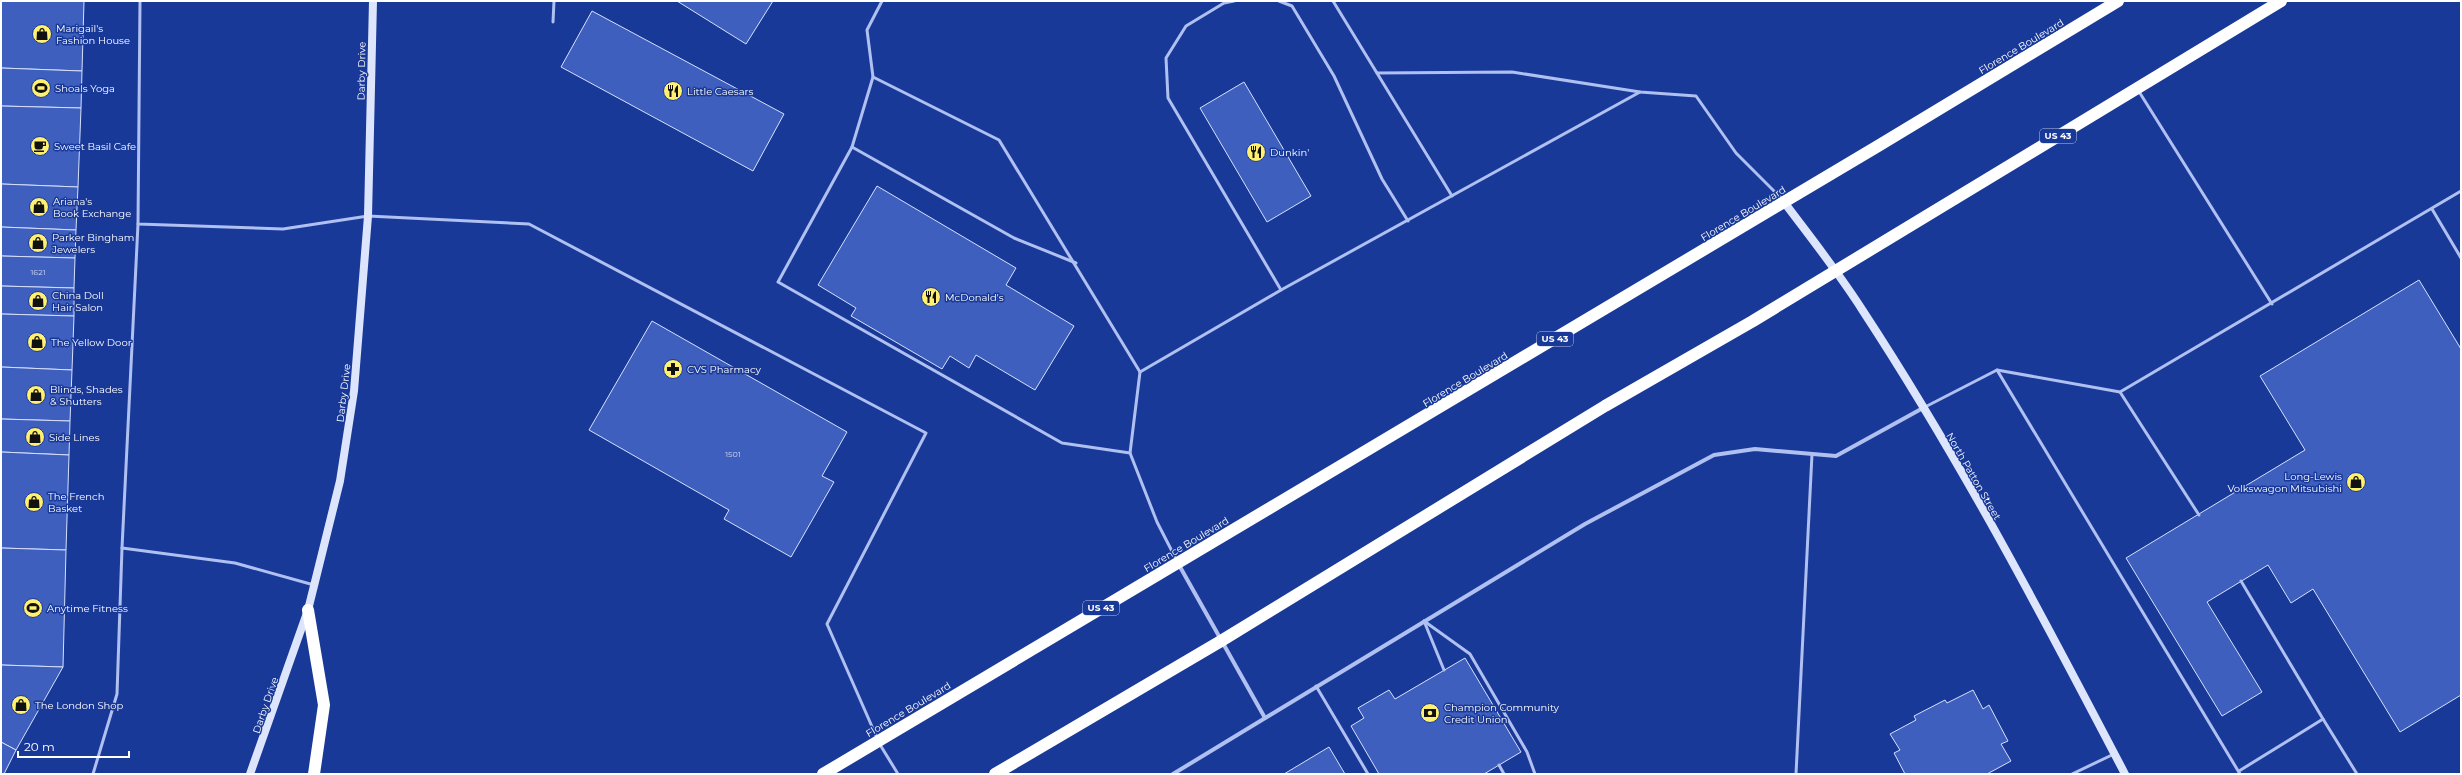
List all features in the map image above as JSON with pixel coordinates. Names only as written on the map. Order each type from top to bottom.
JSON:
[{"type":"highway","name":"Florence Boulevard","points":[[823,774],[1784,202],[2118,1]]},
{"type":"highway","name":"US 43","points":[[995,774],[1221,641],[1605,406],[1835,271],[2281,1]]},
{"type":"highway","points":[[308,610],[324,705],[314,774]]},
{"type":"main road","name":"Darby Drive","points":[[250,774],[308,610],[340,480],[354,391],[368,216],[373,1]]},
{"type":"main road","name":"North Patton Street","points":[[1784,202],[1863,310],[1923,408],[2025,584],[2125,774]]},
{"type":"street","points":[[1174,774],[1316,686],[1585,524],[1714,455],[1755,449],[1836,456],[1923,408]]},
{"type":"street","points":[[1178,563],[1265,718]]},
{"type":"lane","points":[[93,774],[117,694],[122,548],[138,224],[140,1]]},
{"type":"lane","points":[[553,22],[554,1]]},
{"type":"lane","points":[[882,1],[867,30],[873,77],[852,147],[778,282],[1062,444],[1130,453]]},
{"type":"lane","points":[[1234,1],[1224,3],[1186,26],[1166,58],[1168,98],[1281,290]]},
{"type":"lane","points":[[1279,1],[1292,6],[1334,76],[1382,179],[1408,221]]},
{"type":"lane","points":[[1333,1],[1452,196]]},
{"type":"lane","points":[[1377,73],[1512,72],[1640,92],[1696,96],[1736,153],[1784,202]]},
{"type":"lane","points":[[873,77],[999,140],[1076,263],[1140,372],[1130,453],[1157,522],[1178,563]]},
{"type":"lane","points":[[2137,88],[2272,304]]},
{"type":"lane","points":[[1140,372],[1281,290],[1640,92]]},
{"type":"lane","points":[[852,147],[1014,238],[1076,263]]},
{"type":"lane","points":[[1923,408],[1997,370],[2120,392],[2432,210],[2461,191]]},
{"type":"lane","points":[[2432,210],[2461,258]]},
{"type":"lane","points":[[138,224],[283,229],[368,216],[529,224],[926,433],[827,624],[878,741],[898,774]]},
{"type":"lane","points":[[1997,370],[2240,773],[2323,719]]},
{"type":"lane","points":[[2120,392],[2199,514]]},
{"type":"lane","points":[[1796,774],[1812,454]]},
{"type":"lane","points":[[122,548],[235,563],[314,586]]},
{"type":"lane","points":[[2241,581],[2357,774]]},
{"type":"lane","points":[[1424,621],[1444,670]]},
{"type":"lane","points":[[1424,621],[1470,654],[1527,752],[1535,774]]},
{"type":"lane","points":[[1316,686],[1368,774]]},
{"type":"lane","points":[[2072,774],[2114,754]]},
{"type":"lane","points":[[1499,765],[1504,774]]},
{"type":"building","name":"Marigail's Fashion House","points":[[1,1],[84,1],[82,71],[1,68]]},
{"type":"building","points":[[677,1],[773,1],[746,44]]},
{"type":"building","name":"Little Caesars","points":[[592,11],[784,114],[753,171],[561,67]]},
{"type":"building","name":"Shoals Yoga","points":[[1,68],[82,71],[81,108],[1,106]]},
{"type":"building","name":"Dunkin'","points":[[1244,82],[1311,196],[1267,222],[1200,108]]},
{"type":"building","name":"Sweet Basil Cafe","points":[[1,106],[81,108],[78,187],[1,184]]},
{"type":"building","name":"Ariana's Book Exchange","points":[[1,184],[78,187],[76,230],[1,227]]},
{"type":"building","name":"McDonald's","points":[[877,186],[1016,268],[1006,285],[1074,326],[1035,390],[976,355],[969,368],[950,356],[942,369],[851,316],[856,308],[818,285]]},
{"type":"building","name":"Parker Bingham Jewelers","points":[[1,227],[76,230],[75,258],[1,256]]},
{"type":"building","points":[[1,256],[75,258],[74,288],[1,286]]},
{"type":"building","name":"Long-Lewis Volkswagon Mitsubishi","points":[[2419,280],[2461,349],[2461,695],[2400,732],[2313,589],[2291,603],[2268,565],[2207,602],[2262,692],[2222,716],[2126,558],[2305,450],[2260,376]]},
{"type":"building","name":"China Doll Hair Salon","points":[[1,286],[74,288],[74,316],[1,314]]},
{"type":"building","name":"The Yellow Door","points":[[1,314],[74,316],[72,370],[1,367]]},
{"type":"building","name":"CVS Pharmacy","points":[[652,321],[847,432],[822,476],[834,482],[791,557],[724,519],[729,510],[589,430]]},
{"type":"building","name":"Blinds, Shades & Shutters","points":[[1,367],[72,370],[70,421],[1,419]]},
{"type":"building","name":"Side Lines","points":[[1,419],[70,421],[69,455],[1,452]]},
{"type":"building","name":"The French Basket","points":[[1,452],[69,455],[66,550],[1,548]]},
{"type":"building","name":"Anytime Fitness","points":[[1,548],[66,550],[63,667],[1,665]]},
{"type":"building","name":"Champion Community Credit Union","points":[[1465,658],[1521,752],[1484,774],[1379,774],[1351,726],[1364,718],[1358,708],[1389,690],[1395,699]]},
{"type":"building","name":"The London Shop","points":[[1,665],[63,667],[16,750],[1,742]]},
{"type":"building","points":[[1973,690],[1983,709],[1989,705],[2008,741],[2001,744],[2011,761],[1987,774],[1905,774],[1894,753],[1900,750],[1890,734],[1916,720],[1914,716],[1945,700],[1947,703]]},
{"type":"building","points":[[1,742],[16,750],[4,774],[1,774]]},
{"type":"building","points":[[1329,747],[1345,774],[1284,774]]},
{"type":"place","name":"Marigail's Fashion House","points":[[42,34]]},
{"type":"place","name":"Shoals Yoga","points":[[41,88]]},
{"type":"place","name":"Little Caesars","points":[[673,91]]},
{"type":"place","name":"Sweet Basil Cafe","points":[[40,146]]},
{"type":"place","name":"Dunkin'","points":[[1256,152]]},
{"type":"place","name":"Ariana's Book Exchange","points":[[39,207]]},
{"type":"place","name":"Parker Bingham Jewelers","points":[[38,243]]},
{"type":"place","name":"McDonald's","points":[[931,297]]},
{"type":"place","name":"China Doll Hair Salon","points":[[38,301]]},
{"type":"place","name":"The Yellow Door","points":[[37,342]]},
{"type":"place","name":"CVS Pharmacy","points":[[673,369]]},
{"type":"place","name":"Blinds, Shades & Shutters","points":[[36,395]]},
{"type":"place","name":"Side Lines","points":[[35,437]]},
{"type":"place","name":"Long-Lewis Volkswagon Mitsubishi","points":[[2356,482]]},
{"type":"place","name":"The French Basket","points":[[34,502]]},
{"type":"place","name":"Anytime Fitness","points":[[33,608]]},
{"type":"place","name":"The London Shop","points":[[21,705]]},
{"type":"place","name":"Champion Community Credit Union","points":[[1430,713]]}]
